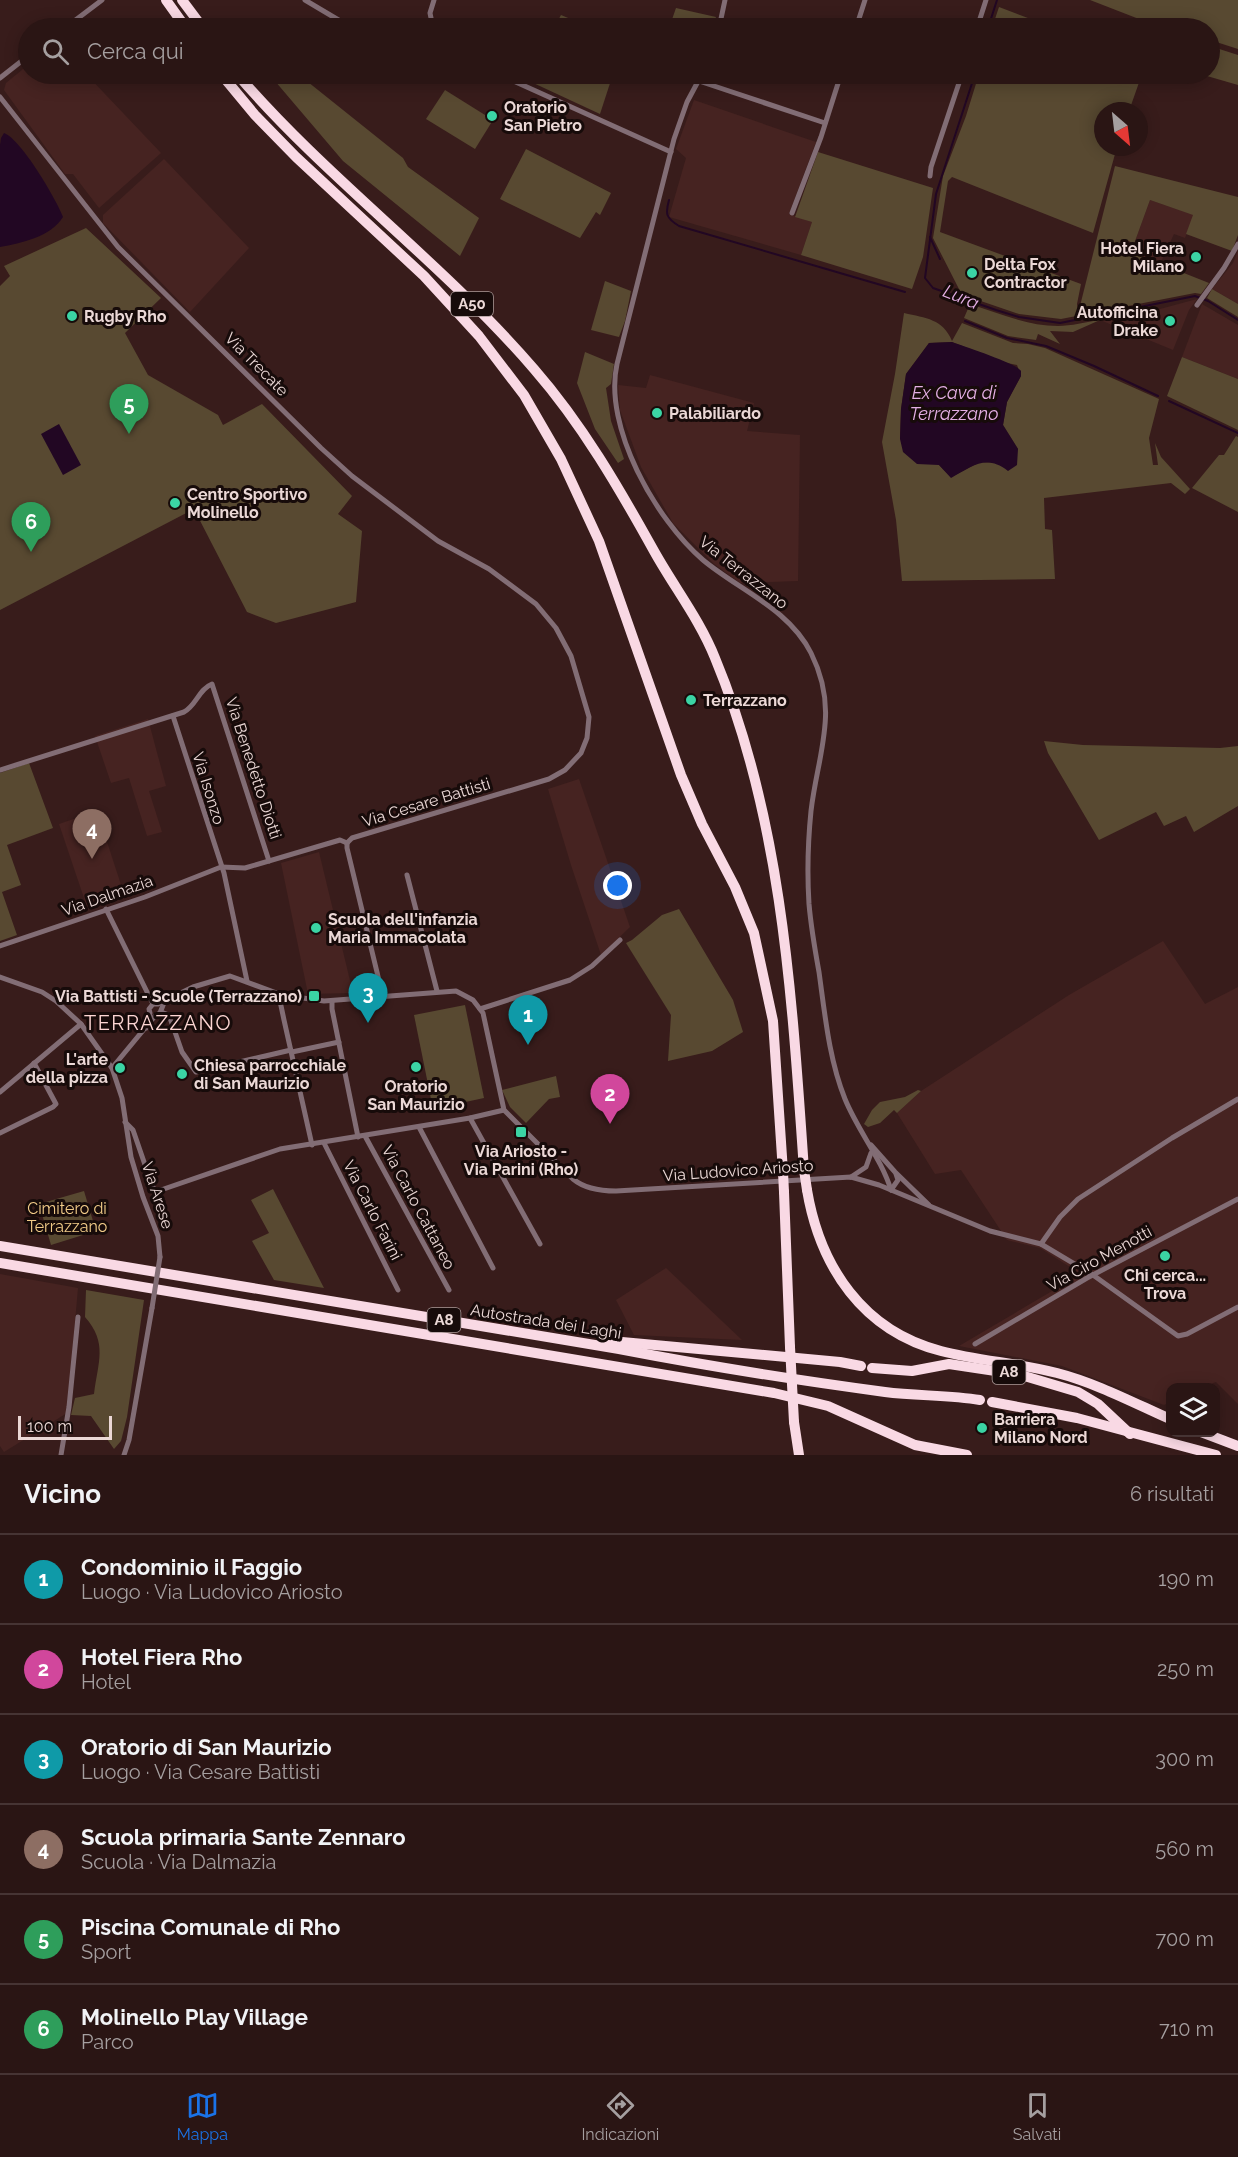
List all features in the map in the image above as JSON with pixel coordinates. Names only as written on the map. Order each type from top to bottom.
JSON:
[{"type":"highway","points":[[166,0],[179,18]]},
{"type":"highway","points":[[182,0],[196,18]]},
{"type":"highway","name":"A50","points":[[229,84],[255,115],[296,157],[424,276],[479,336],[524,395],[561,459],[599,541],[681,775],[702,824],[735,887],[754,933],[773,1021],[783,1172],[794,1422],[799,1455]]},
{"type":"highway","name":"A50","points":[[246,84],[326,168],[477,308],[545,383],[610,474],[708,643],[726,686],[760,795],[771,850],[789,970],[804,1170],[815,1226],[838,1273],[858,1303],[878,1323],[910,1341],[942,1352],[1070,1376],[1166,1417]]},
{"type":"highway","name":"Autostrada dei Laghi","points":[[0,1246],[544,1336],[712,1367],[889,1392],[943,1395],[986,1401],[1077,1418],[1130,1434],[1216,1455]]},
{"type":"highway","name":"Autostrada dei Laghi","points":[[0,1263],[774,1392],[828,1406],[915,1445],[967,1455]]},
{"type":"highway","name":"A8","points":[[544,1336],[840,1362],[912,1371],[949,1364],[1021,1375],[1078,1392],[1098,1404],[1130,1434]]},
{"type":"highway","points":[[1214,1437],[1238,1446]]},
{"type":"street","points":[[78,18],[102,0]]},
{"type":"street","points":[[306,0],[336,18]]},
{"type":"street","points":[[431,18],[430,13],[434,0]]},
{"type":"street","points":[[721,18],[725,0]]},
{"type":"street","points":[[859,18],[865,0]]},
{"type":"street","points":[[980,18],[986,0]]},
{"type":"street","points":[[0,78],[18,64]]},
{"type":"street","points":[[520,84],[671,152]]},
{"type":"street","name":"Via Terrazzano","points":[[698,84],[685,109],[671,152],[615,374],[616,405],[630,452],[641,476],[668,521],[703,560],[783,618],[809,649],[820,676],[825,693],[827,722],[812,811],[808,868],[809,904],[831,1050],[845,1098],[857,1126],[888,1179],[891,1190]]},
{"type":"street","points":[[708,84],[825,123]]},
{"type":"street","points":[[792,213],[838,84]]},
{"type":"street","points":[[930,176],[959,84]]},
{"type":"street","name":"Via Trecate","points":[[0,97],[118,247],[329,455],[357,480],[438,541],[489,569],[536,604]]},
{"type":"street","points":[[1197,305],[1238,244]]},
{"type":"street","name":"Via Cesare Battisti","points":[[383,997],[347,843],[352,838],[549,779],[565,770],[578,757],[587,738],[588,709],[571,656],[548,617],[536,604]]},
{"type":"street","name":"Via Benedetto Diotti","points":[[173,716],[191,708],[205,688],[212,684],[269,861]]},
{"type":"street","points":[[0,770],[173,716]]},
{"type":"street","name":"Via Isonzo","points":[[173,716],[227,884],[247,981]]},
{"type":"street","points":[[221,867],[245,868],[340,840],[347,843]]},
{"type":"street","name":"Via Dalmazia","points":[[0,946],[186,882],[221,867]]},
{"type":"street","points":[[407,875],[437,991]]},
{"type":"street","points":[[106,909],[158,1006],[170,1016],[183,1053],[193,1071],[198,1073],[339,1042]]},
{"type":"street","points":[[480,1009],[570,980],[586,971],[620,940]]},
{"type":"street","points":[[112,1068],[146,1028],[158,1006],[165,1000],[184,990],[225,976],[236,977],[282,995],[332,1001],[451,990],[461,992],[473,1000],[486,1022],[498,1090],[504,1110],[419,1127],[280,1149],[155,1191],[134,1130],[126,1122]]},
{"type":"street","name":"Via Arese","points":[[0,977],[50,996],[81,1024],[112,1068],[122,1098],[134,1166],[158,1236],[160,1257],[129,1440],[124,1455]]},
{"type":"street","points":[[282,995],[280,1001],[312,1145]]},
{"type":"street","points":[[332,1001],[358,1137]]},
{"type":"street","points":[[153,1015],[149,1007],[158,1006]]},
{"type":"street","points":[[0,1092],[81,1024]]},
{"type":"street","points":[[0,1133],[56,1104],[34,1063]]},
{"type":"street","points":[[1041,1244],[1060,1217],[1078,1199],[1172,1138],[1238,1100]]},
{"type":"street","name":"Via Ludovico Ariosto","points":[[504,1110],[573,1179],[593,1189],[644,1190],[850,1177],[891,1190],[990,1231],[1041,1244],[1093,1275],[1175,1334],[1184,1335],[1238,1307]]},
{"type":"street","points":[[470,1118],[540,1244]]},
{"type":"street","points":[[419,1127],[493,1268]]},
{"type":"street","name":"Via Carlo Cattaneo","points":[[366,1136],[448,1290]]},
{"type":"street","name":"Via Terrazzano","points":[[865,1138],[895,1172],[932,1208]]},
{"type":"street","name":"Via Carlo Farini","points":[[324,1143],[398,1290]]},
{"type":"street","points":[[850,1177],[866,1167],[872,1151]]},
{"type":"street","points":[[891,1190],[898,1180],[895,1172]]},
{"type":"street","name":"Via Ciro Menotti","points":[[975,1344],[1093,1275],[1238,1199]]},
{"type":"street","points":[[61,1455],[69,1407],[78,1317]]},
{"type":"shaded area","points":[[18,73],[18,84],[95,84],[161,153],[99,208],[73,174],[65,174],[4,90],[6,83]]},
{"type":"shaded area","points":[[694,100],[816,142],[789,214],[812,222],[801,255],[669,217],[686,158],[676,149]]},
{"type":"shaded area","points":[[164,159],[249,248],[190,312],[103,223],[103,215]]},
{"type":"shaded area","points":[[1150,200],[1194,215],[1185,238],[1174,234],[1160,264],[1131,252]]},
{"type":"shaded area","points":[[1238,251],[1238,304],[1212,289],[1233,263]]},
{"type":"shaded area","points":[[1197,299],[1189,310],[1173,350],[1100,320],[1160,309]]},
{"type":"shaded area","points":[[1202,304],[1238,325],[1238,379],[1182,357]]},
{"type":"shaded area","points":[[650,375],[754,403],[747,431],[800,435],[798,581],[740,583],[714,564],[673,523],[641,467],[620,410],[618,385],[646,388]]},
{"type":"shaded area","points":[[148,719],[166,786],[149,791],[162,832],[147,836],[129,778],[111,783],[95,736]]},
{"type":"shaded area","points":[[579,779],[630,927],[601,955],[548,789]]},
{"type":"shaded area","points":[[97,811],[124,894],[87,907],[59,824]]},
{"type":"shaded area","name":"Scuola dell'infanzia Maria Immacolata","points":[[319,852],[353,993],[308,994],[281,863]]},
{"type":"shaded area","points":[[1163,941],[1205,1004],[1238,987],[1238,1404],[1220,1386],[1220,1383],[1216,1382],[1166,1383],[1166,1404],[1164,1405],[1062,1366],[959,1346],[1081,1274],[1040,1248],[1007,1240],[961,1170],[935,1174],[897,1113],[921,1091],[1069,995]]},
{"type":"shaded area","points":[[666,1268],[742,1340],[634,1335],[616,1300]]},
{"type":"shaded area","points":[[0,1274],[78,1288],[67,1413],[4,1452],[0,1446]]},
{"type":"green space","points":[[1090,0],[1238,0],[1238,49],[1220,43],[1220,18],[1136,18]]},
{"type":"green space","points":[[999,7],[1028,18],[995,18]]},
{"type":"green space","points":[[676,8],[716,17],[716,18],[672,18]]},
{"type":"green space","points":[[1220,49],[1238,55],[1238,85],[1220,80]]},
{"type":"green space","points":[[278,84],[310,84],[403,158],[408,167],[479,218],[460,256],[343,161]]},
{"type":"green space","points":[[535,84],[610,84],[600,114]]},
{"type":"green space","points":[[976,84],[1138,84],[1132,102],[1094,102],[1094,156],[1114,156],[1093,233],[952,177],[948,181],[940,232],[1081,284],[1077,304],[1078,314],[1115,166],[1238,197],[1238,235],[1232,251],[1186,234],[1193,215],[1150,200],[1134,244],[1127,240],[1123,246],[1131,252],[1209,283],[1201,294],[1195,293],[1061,319],[1019,314],[972,298],[960,291],[933,238],[943,176]]},
{"type":"green space","points":[[445,90],[493,120],[475,149],[426,119]]},
{"type":"green space","points":[[526,149],[611,193],[600,215],[596,212],[580,238],[500,199]]},
{"type":"green space","points":[[818,152],[933,188],[923,257],[912,289],[801,255],[812,222],[795,217]]},
{"type":"green space","name":"Centro Sportivo Molinello","points":[[86,228],[161,298],[125,333],[148,375],[218,415],[223,425],[262,404],[352,496],[338,514],[362,531],[356,602],[276,623],[247,612],[194,509],[0,610],[0,286],[10,276],[4,266]]},
{"type":"green space","points":[[605,281],[631,291],[619,337],[591,330]]},
{"type":"green space","points":[[1212,289],[1238,304],[1238,317],[1207,298]]},
{"type":"green space","points":[[970,304],[1036,324],[1058,326],[1100,320],[1073,332],[1050,331],[1060,344],[1038,334],[1036,340],[1008,336],[964,318]]},
{"type":"green space","points":[[904,313],[926,318],[939,324],[952,341],[962,323],[1013,343],[1045,348],[1159,399],[1149,438],[1153,465],[1158,465],[1155,443],[1161,457],[1190,489],[1185,494],[1171,483],[1044,498],[1045,529],[1052,530],[1055,579],[902,581],[896,520],[882,442]],"holes":[[[952,342],[1002,362],[1017,365],[1021,376],[1007,402],[1003,425],[1018,449],[998,463],[980,462],[951,477],[939,465],[900,439],[906,374],[929,343]]]},
{"type":"green space","points":[[585,352],[614,364],[611,384],[606,388],[611,421],[624,459],[618,463],[595,429],[577,383]]},
{"type":"green space","points":[[1182,357],[1238,379],[1238,430],[1167,396]]},
{"type":"green space","points":[[1236,436],[1238,437],[1238,512],[1192,488],[1219,455],[1224,455]]},
{"type":"green space","points":[[1044,741],[1083,745],[1220,748],[1238,746],[1238,806],[1194,832],[1186,816],[1164,826],[1156,812],[1099,840],[1048,753]]},
{"type":"green space","points":[[29,763],[53,828],[7,845],[21,885],[2,892],[17,935],[0,941],[0,773]]},
{"type":"green space","points":[[679,909],[733,1000],[743,1032],[712,1051],[668,1061],[671,1015],[626,943],[662,915]]},
{"type":"green space","points":[[465,1005],[484,1098],[433,1109],[414,1015]]},
{"type":"green space","points":[[556,1076],[560,1097],[549,1099],[526,1123],[510,1107],[502,1090]]},
{"type":"green space","points":[[918,1090],[921,1091],[897,1113],[894,1110],[880,1123],[868,1127],[864,1124],[880,1102],[905,1097]]},
{"type":"green space","points":[[273,1189],[324,1288],[274,1280],[252,1241],[269,1233],[251,1200]]},
{"type":"green space","name":"Cimitero di Terrazzano","points":[[84,1191],[96,1231],[51,1245],[39,1204]]},
{"type":"green space","points":[[86,1290],[144,1300],[127,1417],[121,1441],[114,1449],[91,1416],[71,1415],[75,1398],[94,1394],[99,1362],[97,1336],[85,1317]]},
{"type":"water","points":[[4,133],[28,157],[46,184],[63,217],[51,230],[43,234],[0,247],[0,145]]},
{"type":"water","name":"Ex Cava di Terrazzano","points":[[952,342],[1000,360],[1021,371],[1021,376],[1007,402],[1003,425],[1018,449],[1017,465],[1008,471],[993,463],[986,463],[973,466],[951,478],[939,465],[917,464],[903,452],[900,439],[901,409],[906,374],[929,343]]},
{"type":"water","points":[[59,424],[81,465],[63,475],[41,434]]},
{"type":"waterway","name":"Lura","points":[[991,18],[997,0]]},
{"type":"waterway","name":"Lura","points":[[972,84],[936,194],[925,278],[933,288],[1019,317],[1060,323],[1195,296],[1208,301],[1238,320]]},
{"type":"waterway","points":[[669,200],[668,215],[671,221],[679,226],[905,292]]},
{"type":"waterway","points":[[930,237],[940,259]]},
{"type":"waterway","name":"Lura","points":[[956,290],[960,298]]},
{"type":"waterway","points":[[965,321],[1007,338],[1046,346],[1158,396]]},
{"type":"waterway","points":[[1169,401],[1238,433]]},
{"type":"place","name":"Oratorio San Pietro","points":[[492,116]]},
{"type":"place","name":"Hotel Fiera Milano","points":[[1196,257]]},
{"type":"place","name":"Delta Fox Contractor","points":[[972,273]]},
{"type":"place","name":"Rugby Rho","points":[[72,316]]},
{"type":"place","name":"Autofficina Drake","points":[[1170,321]]},
{"type":"place","name":"Palabiliardo","points":[[657,413]]},
{"type":"place","name":"Piscina Comunale di Rho","points":[[129,434]]},
{"type":"place","name":"Centro Sportivo Molinello","points":[[175,503]]},
{"type":"place","name":"Molinello Play Village","points":[[31,552]]},
{"type":"place","name":"Terrazzano","points":[[691,700]]},
{"type":"place","name":"Scuola primaria Sante Zennaro","points":[[92,859]]},
{"type":"place","name":"Scuola dell'infanzia Maria Immacolata","points":[[316,928]]},
{"type":"place","name":"Via Battisti - Scuole (Terrazzano)","points":[[314,996]]},
{"type":"place","name":"Oratorio di San Maurizio","points":[[368,1023]]},
{"type":"place","name":"Condominio il Faggio","points":[[528,1045]]},
{"type":"place","name":"Oratorio San Maurizio","points":[[416,1067]]},
{"type":"place","name":"L'arte della pizza","points":[[120,1068]]},
{"type":"place","name":"Chiesa parrocchiale di San Maurizio","points":[[182,1074]]},
{"type":"place","name":"Hotel Fiera Rho","points":[[610,1124]]},
{"type":"place","name":"Via Ariosto - Via Parini (Rho)","points":[[521,1132]]},
{"type":"place","name":"Chi cerca... Trova","points":[[1165,1256]]},
{"type":"place","name":"Barriera Milano Nord","points":[[982,1428]]},
{"type":"district","name":"TERRAZZANO","points":[[158,1023]]}]
